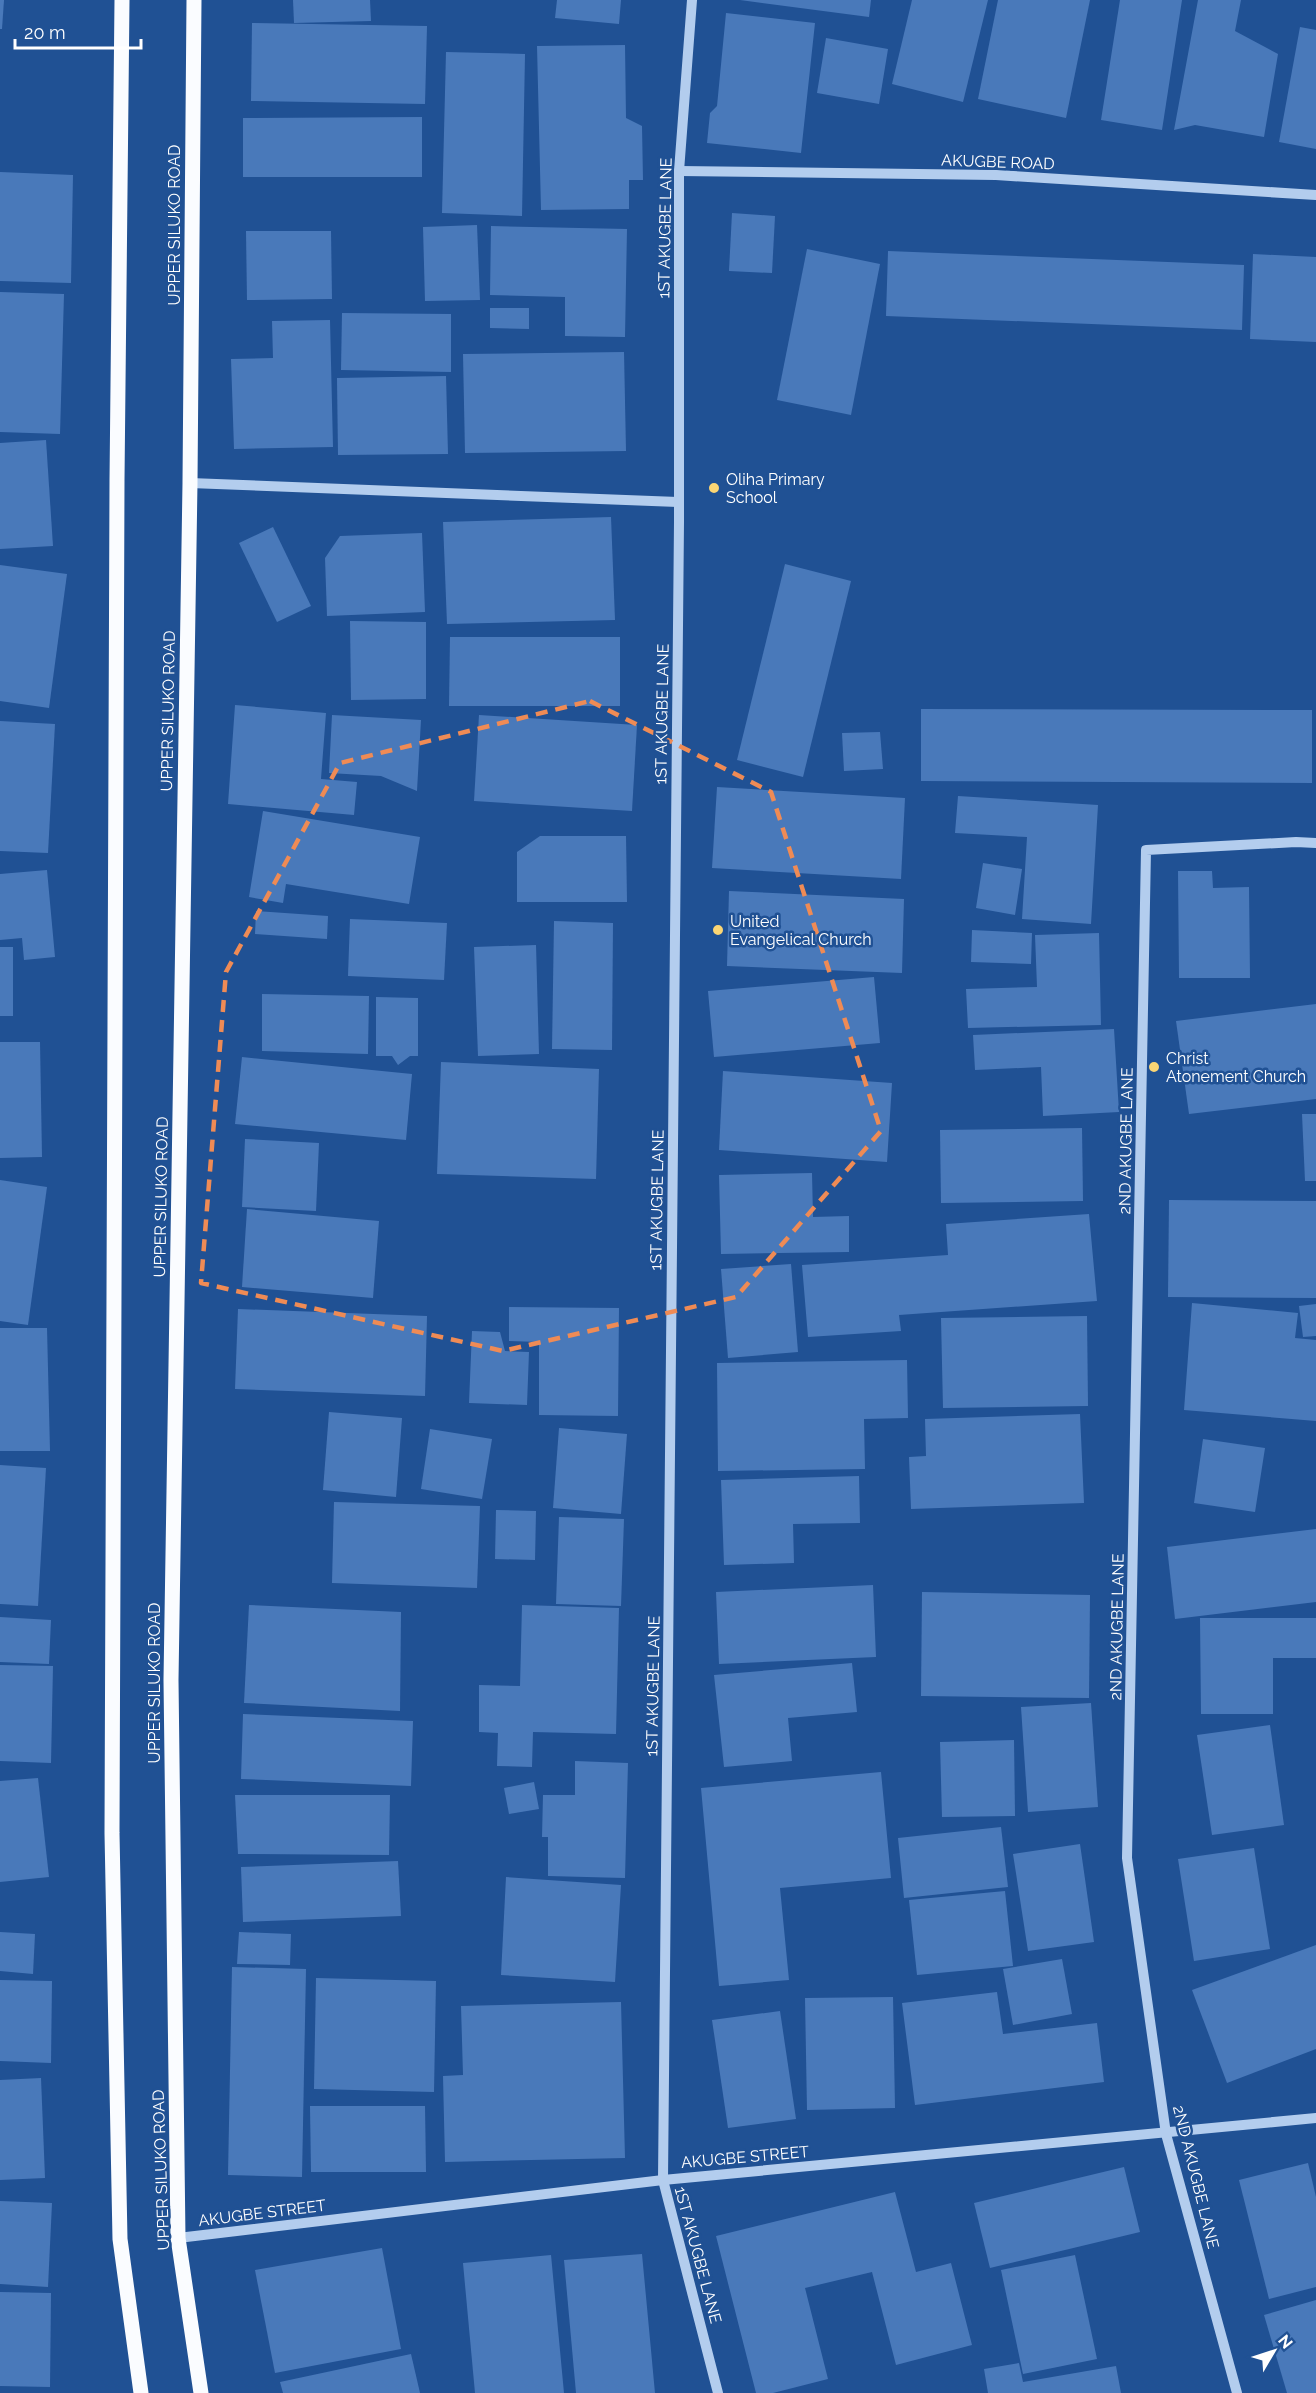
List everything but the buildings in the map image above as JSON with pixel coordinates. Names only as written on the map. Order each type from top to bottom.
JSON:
[{"type":"main road","points":[[122,0],[117,481],[112,1833],[120,2239],[132,2312],[141,2393]]},
{"type":"main road","name":"UPPER SILUKO ROAD","points":[[194,0],[190,483],[171,1680],[178,2238],[201,2393]]},
{"type":"street","name":"1ST AKUGBE LANE","points":[[692,0],[679,171],[663,2180],[718,2393]]},
{"type":"street","name":"AKUGBE ROAD","points":[[679,171],[996,175],[1316,195]]},
{"type":"street","points":[[190,483],[678,502]]},
{"type":"street","name":"2ND AKUGBE LANE","points":[[1237,2393],[1166,2133],[1127,1858],[1146,850],[1296,842],[1316,843]]},
{"type":"street","name":"AKUGBE STREET","points":[[178,2238],[663,2180],[1316,2118]]},
{"type":"highlighted area","points":[[590,701],[771,792],[881,1131],[736,1297],[503,1351],[201,1283],[226,972],[340,763]]},
{"type":"place","name":"Oliha Primary School","points":[[714,488]]},
{"type":"place","name":"United Evangelical Church","points":[[718,930]]},
{"type":"place","name":"Christ Atonement Church","points":[[1154,1067]]}]
